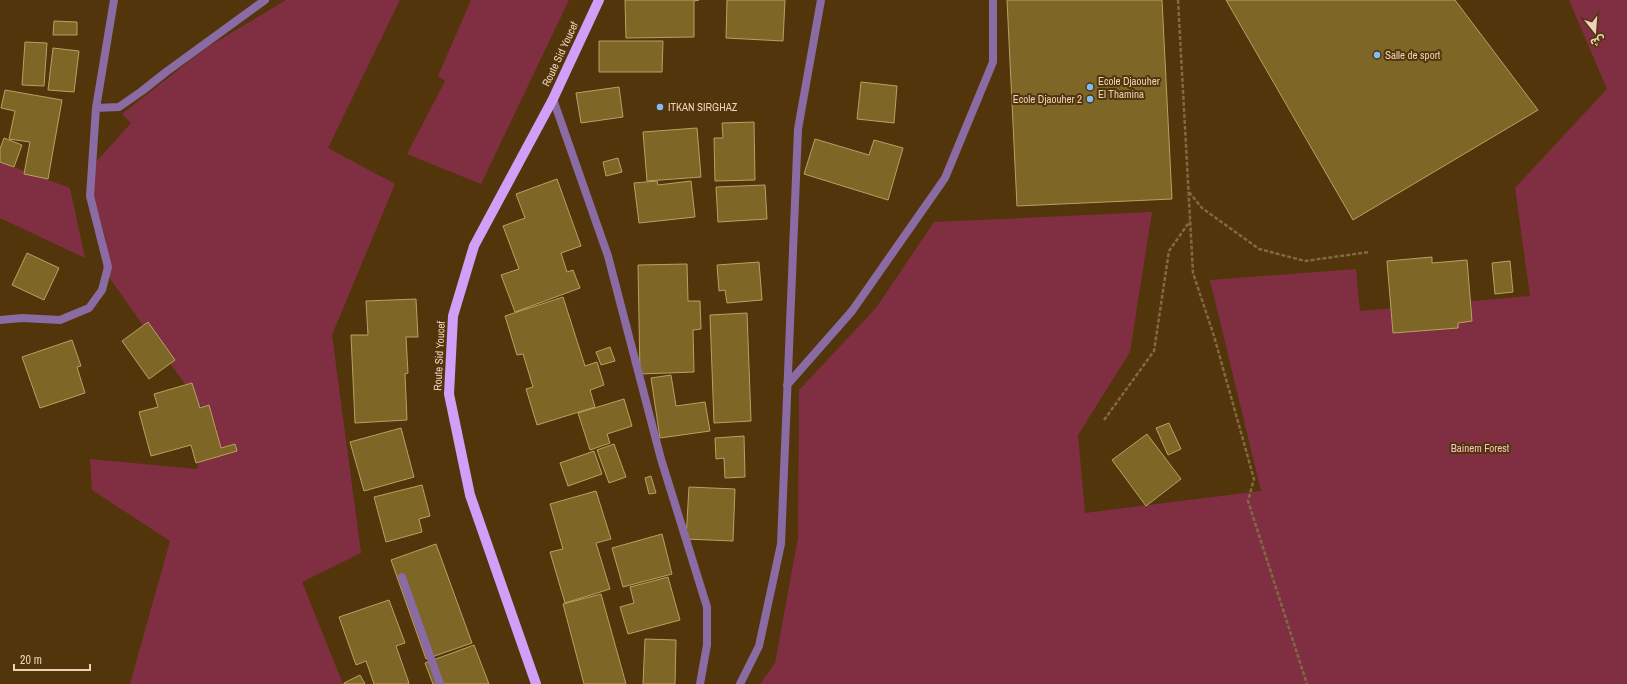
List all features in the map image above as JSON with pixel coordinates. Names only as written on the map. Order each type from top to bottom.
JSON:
[{"type":"main road","name":"Route Sid Youcef","points":[[536,684],[470,495],[449,394],[453,316],[474,246],[552,99],[599,0]]},
{"type":"street","points":[[0,320],[22,318],[60,320],[89,308],[102,290],[108,267],[90,196],[96,108],[114,0]]},
{"type":"street","points":[[96,108],[119,107],[265,0]]},
{"type":"street","points":[[740,684],[759,646],[781,544],[798,129],[821,0]]},
{"type":"street","points":[[787,385],[852,311],[945,178],[993,62],[993,0]]},
{"type":"street","points":[[552,99],[608,256],[661,459],[706,607],[707,645],[700,684]]},
{"type":"street","points":[[402,577],[440,684]]},
{"type":"path","points":[[1178,0],[1193,273],[1214,336],[1254,479],[1248,501],[1306,684]]},
{"type":"path","points":[[1189,191],[1202,208],[1259,249],[1305,261],[1370,252]]},
{"type":"path","points":[[1104,420],[1154,350],[1169,252],[1190,220]]},
{"type":"green space","points":[[286,0],[400,0],[328,148],[395,184],[332,335],[361,553],[302,582],[343,684],[130,684],[170,541],[92,490],[90,459],[196,469],[217,429],[103,269],[106,240],[90,187],[96,162],[131,123],[122,114],[206,48]]},
{"type":"green space","points":[[471,0],[569,0],[481,184],[407,154],[445,81],[438,76]]},
{"type":"green space","name":"Bainem Forest","points":[[1569,0],[1627,0],[1627,684],[760,684],[775,663],[798,538],[799,390],[876,308],[934,222],[1152,212],[1130,352],[1078,435],[1085,513],[1261,491],[1210,280],[1356,269],[1360,311],[1530,296],[1515,188],[1607,89]]},
{"type":"green space","points":[[0,162],[70,188],[85,258],[0,218]]},
{"type":"building","points":[[625,0],[699,0],[694,1],[694,37],[626,38]]},
{"type":"building","points":[[727,0],[785,0],[783,41],[726,38]]},
{"type":"building","name":"Ecole Djaouher 2","points":[[1007,0],[1162,0],[1172,199],[1017,206]]},
{"type":"building","name":"Salle de sport","points":[[1226,0],[1455,0],[1538,110],[1353,220]]},
{"type":"building","points":[[54,21],[77,22],[77,35],[53,35]]},
{"type":"building","points":[[599,41],[663,41],[662,72],[599,72]]},
{"type":"building","points":[[25,42],[47,43],[44,86],[22,85]]},
{"type":"building","points":[[53,48],[79,51],[74,92],[48,90]]},
{"type":"building","points":[[861,82],[897,86],[894,123],[857,119]]},
{"type":"building","points":[[619,87],[623,117],[581,123],[576,93]]},
{"type":"building","points":[[5,90],[62,100],[48,179],[24,174],[30,142],[9,139],[15,111],[1,108]]},
{"type":"building","points":[[754,122],[755,180],[715,181],[714,138],[723,138],[722,123]]},
{"type":"building","points":[[697,128],[701,177],[647,181],[643,132]]},
{"type":"building","points":[[4,138],[22,145],[14,167],[0,162],[0,149]]},
{"type":"building","points":[[815,139],[869,155],[874,140],[903,148],[888,200],[804,174]]},
{"type":"building","points":[[618,158],[622,172],[606,176],[603,162]]},
{"type":"building","points":[[557,179],[581,246],[561,253],[567,272],[573,270],[580,288],[515,312],[501,275],[519,269],[503,226],[525,218],[516,194]]},
{"type":"building","points":[[657,181],[658,185],[691,181],[695,217],[639,223],[634,183]]},
{"type":"building","points":[[765,185],[767,219],[718,222],[716,187]]},
{"type":"building","points":[[27,253],[59,268],[44,300],[12,285]]},
{"type":"building","points":[[1432,257],[1432,263],[1467,260],[1472,321],[1458,323],[1458,328],[1393,333],[1387,261]]},
{"type":"building","points":[[1510,261],[1513,292],[1495,294],[1492,263]]},
{"type":"building","points":[[759,262],[762,300],[727,303],[725,290],[719,291],[717,265]]},
{"type":"building","points":[[687,264],[688,301],[700,301],[701,329],[693,330],[694,372],[640,374],[638,265]]},
{"type":"building","points":[[563,297],[585,366],[597,362],[604,385],[590,390],[595,407],[537,425],[526,389],[533,387],[523,354],[517,355],[505,316]]},
{"type":"building","points":[[416,299],[418,337],[406,337],[408,373],[405,374],[407,420],[355,423],[351,335],[368,335],[366,301]]},
{"type":"building","points":[[747,313],[751,421],[714,423],[710,315]]},
{"type":"building","points":[[148,322],[175,360],[149,379],[122,341]]},
{"type":"building","points":[[72,340],[81,366],[77,367],[85,393],[40,408],[22,357]]},
{"type":"building","points":[[610,347],[615,361],[601,365],[596,352]]},
{"type":"building","points":[[671,375],[676,406],[705,402],[710,431],[660,438],[651,378]]},
{"type":"building","points":[[192,383],[200,408],[209,405],[221,448],[235,444],[237,451],[196,463],[191,445],[151,456],[139,412],[158,407],[154,394]]},
{"type":"building","points":[[624,399],[632,426],[607,434],[610,443],[590,450],[578,413]]},
{"type":"building","points":[[1169,423],[1181,449],[1168,455],[1156,428]]},
{"type":"building","points":[[401,428],[414,477],[364,491],[350,442]]},
{"type":"building","points":[[1147,434],[1181,479],[1146,506],[1112,460]]},
{"type":"building","points":[[744,436],[745,477],[725,478],[724,458],[716,459],[715,438]]},
{"type":"building","points":[[614,444],[626,477],[609,483],[597,450]]},
{"type":"building","points":[[594,451],[602,474],[568,486],[560,463]]},
{"type":"building","points":[[651,476],[656,493],[649,494],[645,478]]},
{"type":"building","points":[[422,485],[430,516],[419,519],[422,532],[386,542],[374,497]]},
{"type":"building","points":[[689,487],[735,489],[733,541],[686,539]]},
{"type":"building","points":[[596,491],[611,539],[596,543],[610,589],[565,603],[550,552],[563,549],[550,504]]},
{"type":"building","points":[[662,534],[672,574],[623,587],[612,548]]},
{"type":"building","points":[[436,544],[472,643],[426,659],[391,560]]},
{"type":"building","points":[[668,577],[680,620],[628,634],[620,607],[634,603],[630,587]]},
{"type":"building","points":[[601,594],[626,684],[584,684],[563,604]]},
{"type":"building","points":[[389,600],[405,643],[396,646],[409,683],[408,684],[374,684],[366,661],[356,665],[339,617]]},
{"type":"building","points":[[645,639],[676,640],[675,684],[643,684]]},
{"type":"building","points":[[474,645],[489,684],[433,684],[425,663]]},
{"type":"building","points":[[360,675],[365,684],[344,684],[344,683]]},
{"type":"place","name":"Salle de sport","points":[[1377,55]]},
{"type":"place","name":"Ecole Djaouher El Thamina","points":[[1090,87]]},
{"type":"place","name":"Ecole Djaouher 2","points":[[1090,99]]},
{"type":"place","name":"ITKAN SIRGHAZ","points":[[660,107]]}]
